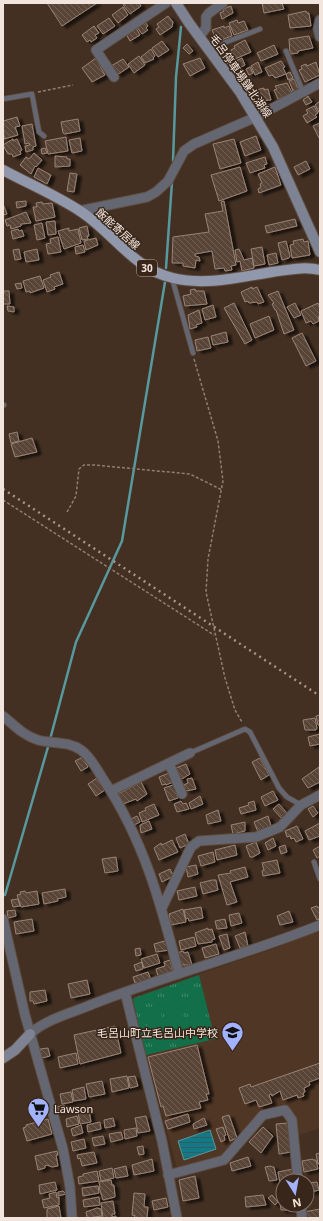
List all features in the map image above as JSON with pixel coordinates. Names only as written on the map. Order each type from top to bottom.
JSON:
[{"type":"main road","name":"毛呂停車場鎌北湖線","points":[[176,3],[208,50],[240,92],[256,117],[285,171],[320,252]]},
{"type":"main road","name":"飯能寄居線","points":[[3,170],[79,211],[95,222],[136,261],[152,271],[172,278],[191,280],[221,280],[291,269],[320,270]]},
{"type":"main road","points":[[3,1058],[15,1050],[30,1034]]},
{"type":"street","points":[[114,77],[96,50],[166,3]]},
{"type":"street","points":[[199,37],[206,28],[206,17],[223,3]]},
{"type":"street","points":[[320,20],[318,29],[320,37]]},
{"type":"street","points":[[79,211],[147,197],[156,192],[168,181],[184,151],[194,144],[256,117],[320,83]]},
{"type":"street","points":[[3,716],[29,736],[39,740],[72,744],[83,751],[111,790],[133,831],[153,878],[180,974]]},
{"type":"street","points":[[111,790],[190,753]]},
{"type":"street","points":[[169,763],[182,794]]},
{"type":"street","points":[[162,908],[191,847],[199,841],[256,837],[280,827],[301,805],[320,795]]},
{"type":"street","points":[[3,919],[30,1034],[63,1149],[70,1187],[72,1218]]},
{"type":"street","points":[[30,1034],[44,1024],[125,992],[274,944],[320,925]]},
{"type":"street","points":[[125,992],[162,1141],[177,1218]]},
{"type":"street","points":[[168,1175],[224,1160],[263,1115],[285,1110],[292,1120],[297,1173]]},
{"type":"lane","points":[[208,50],[260,29]]},
{"type":"lane","points":[[286,51],[303,92]]},
{"type":"lane","points":[[3,98],[32,94],[40,132],[44,136]]},
{"type":"lane","points":[[172,278],[193,353]]},
{"type":"lane","points":[[190,753],[245,729],[250,732],[279,788],[286,797],[301,805]]},
{"type":"lane","points":[[314,862],[320,879]]},
{"type":"path","points":[[32,94],[73,85]]},
{"type":"path","points":[[193,353],[218,441],[221,465],[222,490],[208,559],[206,592],[214,634],[225,678],[235,710],[245,729]]},
{"type":"path","points":[[67,512],[76,496],[79,469],[84,465],[190,474],[222,490]]},
{"type":"path","points":[[3,500],[214,634]]},
{"type":"shaded area","name":"毛呂山町立毛呂山中学校","points":[[320,929],[320,1128],[296,1136],[295,1119],[284,1106],[259,1113],[222,1155],[177,1168],[131,1000],[134,997],[275,948]]},
{"type":"green space","points":[[199,975],[215,1039],[146,1055],[133,1000],[134,998]]},
{"type":"green space","points":[[200,996],[207,1028],[193,1031],[185,1000]]},
{"type":"green space","points":[[179,1001],[187,1032],[172,1036],[165,1005]]},
{"type":"green space","points":[[159,1006],[167,1037],[152,1041],[144,1010]]},
{"type":"water","points":[[210,1130],[216,1149],[184,1160],[178,1141]]},
{"type":"building","points":[[47,3],[97,3],[62,26]]},
{"type":"building","points":[[127,3],[139,3],[141,6],[130,14],[123,5]]},
{"type":"building","points":[[262,3],[282,3],[284,9],[264,13]]},
{"type":"building","points":[[231,6],[233,13],[222,19],[220,13],[224,11],[223,9]]},
{"type":"building","points":[[123,7],[128,15],[118,23],[112,15]]},
{"type":"building","points":[[306,11],[309,13],[311,26],[290,28],[288,15]]},
{"type":"building","points":[[168,16],[173,22],[172,27],[160,35],[156,29],[159,27],[157,24]]},
{"type":"building","points":[[109,18],[115,26],[103,34],[97,26]]},
{"type":"building","points":[[237,20],[238,23],[244,21],[248,30],[234,35],[229,23]]},
{"type":"building","points":[[145,22],[148,26],[146,28],[148,30],[142,34],[137,27]]},
{"type":"building","points":[[94,26],[99,33],[95,35],[97,38],[91,42],[90,40],[87,42],[82,35]]},
{"type":"building","points":[[224,26],[224,28],[229,26],[232,36],[218,41],[218,39],[216,40],[212,30]]},
{"type":"building","points":[[136,28],[140,35],[130,41],[126,34]]},
{"type":"building","points":[[309,36],[313,48],[290,54],[289,39]]},
{"type":"building","points":[[245,40],[251,52],[235,59],[231,50],[235,48],[234,46]]},
{"type":"building","points":[[162,41],[169,50],[158,57],[152,48]]},
{"type":"building","points":[[187,44],[193,51],[189,54],[183,48]]},
{"type":"building","points":[[274,45],[278,54],[261,61],[257,53]]},
{"type":"building","points":[[151,49],[155,56],[153,58],[154,59],[145,63],[141,57]]},
{"type":"building","points":[[229,53],[233,61],[228,64],[223,56]]},
{"type":"building","points":[[139,56],[145,65],[134,73],[128,64]]},
{"type":"building","points":[[96,58],[105,75],[92,82],[82,68]]},
{"type":"building","points":[[200,58],[205,68],[190,76],[183,64]]},
{"type":"building","points":[[242,58],[245,65],[238,69],[234,62]]},
{"type":"building","points":[[123,59],[129,67],[117,75],[111,66]]},
{"type":"building","points":[[281,61],[285,67],[283,68],[286,74],[275,78],[272,75],[269,76],[265,68]]},
{"type":"building","points":[[258,62],[262,72],[255,75],[251,66]]},
{"type":"building","points":[[316,62],[320,75],[305,82],[299,70],[302,69],[301,66],[306,64],[307,66]]},
{"type":"building","points":[[250,67],[253,73],[249,75],[246,69]]},
{"type":"building","points":[[290,72],[293,78],[288,80],[286,74]]},
{"type":"building","points":[[294,79],[299,90],[294,93],[289,81]]},
{"type":"building","points":[[287,83],[293,94],[278,99],[274,90],[277,89],[275,86]]},
{"type":"building","points":[[264,88],[264,90],[268,89],[271,100],[258,101],[256,90]]},
{"type":"building","points":[[308,96],[312,102],[306,105],[303,100]]},
{"type":"building","points":[[320,101],[320,111],[319,112],[315,105]]},
{"type":"building","points":[[314,106],[318,113],[315,115],[317,117],[307,123],[303,116],[308,113],[306,110]]},
{"type":"building","points":[[17,117],[20,126],[15,127],[18,135],[4,139],[3,121]]},
{"type":"building","points":[[78,119],[80,131],[65,134],[63,133],[61,122]]},
{"type":"building","points":[[320,123],[320,137],[319,138],[313,126]]},
{"type":"building","points":[[32,124],[36,146],[33,147],[33,150],[26,152],[25,146],[30,145],[29,143],[25,144],[22,126]]},
{"type":"building","points":[[256,136],[261,150],[245,156],[240,142]]},
{"type":"building","points":[[66,137],[68,151],[48,154],[45,141]]},
{"type":"building","points":[[80,138],[82,151],[72,153],[69,140]]},
{"type":"building","points":[[13,139],[13,141],[17,139],[22,150],[20,151],[21,154],[13,157],[12,154],[8,154],[3,145]]},
{"type":"building","points":[[234,139],[241,163],[220,169],[213,144]]},
{"type":"building","points":[[45,148],[47,153],[42,154],[41,149]]},
{"type":"building","points":[[34,153],[42,160],[36,167],[35,166],[31,174],[20,165],[26,157],[29,159]]},
{"type":"building","points":[[55,156],[67,157],[67,159],[70,159],[70,166],[55,167]]},
{"type":"building","points":[[265,157],[267,164],[264,165],[265,168],[250,173],[246,163]]},
{"type":"building","points":[[306,161],[310,169],[298,175],[294,167]]},
{"type":"building","points":[[240,167],[247,191],[219,201],[211,175]]},
{"type":"building","points":[[275,167],[281,185],[259,193],[258,189],[261,187],[260,184],[262,183],[258,174]]},
{"type":"building","points":[[38,168],[51,175],[47,184],[34,177]]},
{"type":"building","points":[[70,173],[77,174],[74,192],[67,191]]},
{"type":"building","points":[[26,201],[26,206],[17,208],[16,202]]},
{"type":"building","points":[[224,201],[236,265],[231,266],[232,270],[225,271],[224,268],[215,269],[212,251],[195,254],[195,256],[199,257],[200,261],[196,260],[195,268],[183,266],[183,263],[172,263],[173,237],[209,232],[205,214],[223,211],[221,202]]},
{"type":"building","points":[[42,202],[43,204],[52,203],[55,217],[36,221],[33,207],[37,207],[36,203]]},
{"type":"building","points":[[3,204],[7,214],[3,215]]},
{"type":"building","points":[[26,212],[31,223],[21,224],[21,226],[11,229],[10,225],[7,226],[5,220]]},
{"type":"building","points":[[295,219],[297,226],[267,233],[265,226]]},
{"type":"building","points":[[55,221],[56,234],[48,235],[46,222]]},
{"type":"building","points":[[42,223],[45,238],[37,240],[34,225]]},
{"type":"building","points":[[87,226],[89,236],[87,236],[88,239],[82,240],[79,228]]},
{"type":"building","points":[[69,228],[69,231],[78,229],[81,243],[64,249],[58,231]]},
{"type":"building","points":[[18,229],[19,231],[22,230],[24,236],[13,239],[11,231]]},
{"type":"building","points":[[58,237],[61,252],[48,254],[46,244],[51,243],[50,239]]},
{"type":"building","points":[[96,238],[98,245],[86,250],[84,241]]},
{"type":"building","points":[[303,239],[304,242],[308,241],[310,255],[292,258],[290,245],[294,244],[293,241]]},
{"type":"building","points":[[286,241],[290,256],[289,258],[282,260],[278,243]]},
{"type":"building","points":[[83,245],[85,252],[76,254],[75,247]]},
{"type":"building","points":[[262,247],[265,264],[254,266],[251,249]]},
{"type":"building","points":[[19,249],[21,259],[15,260],[13,250]]},
{"type":"building","points":[[37,249],[39,260],[26,262],[24,252]]},
{"type":"building","points":[[239,249],[244,260],[252,258],[254,268],[242,271],[240,261],[237,262],[235,250]]},
{"type":"building","points":[[276,253],[278,263],[269,265],[267,255]]},
{"type":"building","points":[[59,272],[63,284],[54,287],[55,289],[47,292],[43,280],[51,277],[50,275]]},
{"type":"building","points":[[40,276],[44,288],[30,293],[30,291],[26,292],[23,281]]},
{"type":"building","points":[[21,283],[22,288],[17,289],[15,284]]},
{"type":"building","points":[[252,287],[252,289],[257,287],[264,302],[258,304],[257,302],[245,302],[241,292]]},
{"type":"building","points":[[195,289],[196,291],[204,291],[207,304],[185,306],[183,296],[191,294],[190,290]]},
{"type":"building","points":[[3,291],[9,291],[10,304],[3,304]]},
{"type":"building","points":[[278,291],[294,330],[284,334],[276,310],[272,304],[274,303],[268,295]]},
{"type":"building","points":[[234,303],[252,340],[245,344],[224,308]]},
{"type":"building","points":[[295,303],[301,315],[294,318],[287,307]]},
{"type":"building","points":[[318,303],[320,307],[320,316],[318,317],[319,321],[313,324],[311,321],[306,323],[301,311]]},
{"type":"building","points":[[213,305],[216,317],[205,320],[202,309]]},
{"type":"building","points":[[7,306],[14,307],[14,312],[8,311]]},
{"type":"building","points":[[199,310],[202,323],[196,325],[197,327],[190,329],[188,315]]},
{"type":"building","points":[[269,316],[274,330],[255,338],[250,324]]},
{"type":"building","points":[[226,332],[228,342],[213,345],[211,336]]},
{"type":"building","points":[[302,333],[316,361],[306,366],[292,338]]},
{"type":"building","points":[[208,337],[211,348],[197,351],[195,340]]},
{"type":"building","points":[[17,432],[19,441],[11,443],[9,434]]},
{"type":"building","points":[[32,438],[37,452],[15,457],[11,444]]},
{"type":"building","points":[[320,715],[320,725],[318,725],[316,716]]},
{"type":"building","points":[[315,718],[316,730],[305,730],[303,720]]},
{"type":"building","points":[[320,734],[320,744],[310,746],[308,737]]},
{"type":"building","points":[[83,757],[88,767],[81,771],[75,761]]},
{"type":"building","points":[[260,758],[269,775],[261,780],[252,762]]},
{"type":"building","points":[[186,764],[190,774],[180,780],[176,768]]},
{"type":"building","points":[[319,767],[320,782],[308,788],[302,779]]},
{"type":"building","points":[[169,773],[173,782],[162,785],[159,777]]},
{"type":"building","points":[[97,778],[105,790],[96,796],[88,784]]},
{"type":"building","points":[[192,778],[196,789],[186,791],[184,785],[188,783],[187,779]]},
{"type":"building","points":[[141,782],[147,794],[137,801],[136,799],[123,804],[118,794]]},
{"type":"building","points":[[173,785],[179,792],[176,793],[178,798],[169,801],[164,788]]},
{"type":"building","points":[[273,791],[278,800],[265,806],[261,797]]},
{"type":"building","points":[[200,796],[203,804],[191,809],[189,803]]},
{"type":"building","points":[[181,801],[183,804],[186,803],[189,809],[177,812],[174,804]]},
{"type":"building","points":[[254,801],[256,810],[241,814],[239,808],[249,805],[248,803]]},
{"type":"building","points":[[154,804],[159,815],[142,822],[139,813],[146,810],[145,808]]},
{"type":"building","points":[[279,804],[287,813],[282,819],[273,809]]},
{"type":"building","points":[[313,806],[318,813],[313,817],[308,809]]},
{"type":"building","points":[[218,810],[221,821],[208,824],[206,815]]},
{"type":"building","points":[[137,816],[140,822],[134,825],[131,819]]},
{"type":"building","points":[[268,816],[271,826],[258,832],[254,822]]},
{"type":"building","points":[[149,821],[152,829],[141,833],[140,825]]},
{"type":"building","points":[[245,822],[245,831],[233,834],[231,825]]},
{"type":"building","points":[[320,823],[320,836],[309,840],[305,831]]},
{"type":"building","points":[[297,826],[303,839],[296,842],[294,838],[291,839],[290,836],[287,837],[285,831]]},
{"type":"building","points":[[185,834],[189,844],[180,848],[176,838]]},
{"type":"building","points":[[273,838],[276,846],[268,850],[265,843]]},
{"type":"building","points":[[172,840],[178,852],[159,860],[154,848],[161,843],[162,845]]},
{"type":"building","points":[[256,842],[260,853],[250,857],[246,846]]},
{"type":"building","points":[[235,845],[237,855],[217,860],[215,850]]},
{"type":"building","points":[[285,845],[287,852],[281,854],[279,847]]},
{"type":"building","points":[[320,846],[320,856],[317,858],[313,850]]},
{"type":"building","points":[[213,852],[215,862],[201,866],[198,856]]},
{"type":"building","points":[[116,857],[118,871],[105,873],[102,859]]},
{"type":"building","points":[[277,860],[280,873],[263,876],[262,871],[264,870],[262,863]]},
{"type":"building","points":[[196,865],[198,874],[188,877],[186,867]]},
{"type":"building","points":[[245,867],[248,877],[230,882],[237,902],[227,905],[218,875],[231,873],[230,871]]},
{"type":"building","points":[[170,869],[173,875],[172,877],[162,882],[159,874]]},
{"type":"building","points":[[216,880],[218,890],[203,894],[200,883]]},
{"type":"building","points":[[195,887],[197,896],[179,900],[177,891]]},
{"type":"building","points":[[65,889],[66,897],[57,899],[58,901],[44,904],[42,893]]},
{"type":"building","points":[[25,891],[26,893],[37,891],[39,904],[21,907],[17,895],[21,894],[20,892]]},
{"type":"building","points":[[18,899],[20,906],[13,907],[11,900]]},
{"type":"building","points":[[317,906],[318,908],[320,907],[320,919],[317,920],[311,908]]},
{"type":"building","points":[[201,907],[203,918],[189,921],[188,918],[186,919],[184,910]]},
{"type":"building","points":[[183,909],[186,922],[171,925],[169,914]]},
{"type":"building","points":[[15,910],[16,916],[8,918],[7,911]]},
{"type":"building","points":[[289,911],[293,922],[280,925],[277,916]]},
{"type":"building","points":[[239,913],[242,923],[231,926],[229,915]]},
{"type":"building","points":[[32,919],[34,931],[16,934],[14,922]]},
{"type":"building","points":[[225,919],[227,928],[217,929],[215,921]]},
{"type":"building","points":[[208,928],[208,930],[212,929],[215,939],[212,940],[212,942],[198,944],[195,933]]},
{"type":"building","points":[[245,932],[248,946],[240,948],[235,936]]},
{"type":"building","points":[[227,934],[230,948],[224,950],[219,936]]},
{"type":"building","points":[[194,937],[196,946],[181,950],[179,941]]},
{"type":"building","points":[[168,940],[170,950],[156,952],[154,944]]},
{"type":"building","points":[[216,944],[219,954],[205,958],[202,948]]},
{"type":"building","points":[[140,948],[141,955],[136,956],[135,949]]},
{"type":"building","points":[[183,951],[184,953],[188,952],[192,965],[181,965],[177,953]]},
{"type":"building","points":[[157,954],[160,963],[144,968],[141,959]]},
{"type":"building","points":[[170,960],[173,972],[158,976],[156,969],[165,966],[164,962]]},
{"type":"building","points":[[142,962],[143,969],[136,971],[134,965]]},
{"type":"building","points":[[148,972],[151,980],[137,984],[137,982],[135,983],[133,977]]},
{"type":"building","points":[[87,980],[90,994],[71,998],[68,984]]},
{"type":"building","points":[[45,990],[47,1001],[34,1004],[33,1001],[30,1001],[30,992]]},
{"type":"building","points":[[115,1026],[121,1053],[80,1064],[74,1035]]},
{"type":"building","points":[[197,1045],[209,1094],[206,1094],[208,1100],[199,1102],[201,1108],[166,1116],[163,1106],[161,1107],[148,1057]]},
{"type":"building","points":[[48,1048],[50,1056],[42,1058],[40,1049]]},
{"type":"building","points":[[76,1053],[78,1064],[60,1068],[58,1057]]},
{"type":"building","points":[[320,1063],[320,1078],[309,1082],[310,1085],[304,1088],[304,1096],[298,1098],[297,1095],[283,1100],[280,1091],[272,1096],[271,1094],[269,1095],[272,1103],[259,1107],[256,1100],[245,1104],[239,1088],[250,1084],[251,1087]]},
{"type":"building","points":[[127,1076],[129,1088],[112,1092],[110,1079]]},
{"type":"building","points":[[135,1076],[138,1086],[130,1088],[128,1077]]},
{"type":"building","points":[[102,1081],[105,1094],[89,1097],[86,1084]]},
{"type":"building","points":[[84,1087],[86,1099],[74,1101],[72,1090]]},
{"type":"building","points":[[71,1092],[73,1102],[62,1104],[60,1094]]},
{"type":"building","points":[[64,1105],[65,1110],[58,1111],[57,1107]]},
{"type":"building","points":[[89,1110],[91,1122],[80,1124],[78,1112]]},
{"type":"building","points":[[188,1114],[190,1122],[168,1129],[165,1121]]},
{"type":"building","points":[[229,1115],[237,1138],[230,1141],[222,1117]]},
{"type":"building","points":[[77,1116],[79,1124],[67,1127],[66,1119]]},
{"type":"building","points":[[146,1116],[150,1131],[138,1133],[135,1118]]},
{"type":"building","points":[[113,1118],[115,1126],[105,1128],[104,1120]]},
{"type":"building","points":[[204,1118],[207,1125],[194,1129],[193,1124]]},
{"type":"building","points":[[48,1119],[52,1134],[27,1141],[23,1128],[26,1127],[26,1125]]},
{"type":"building","points":[[100,1122],[101,1129],[88,1132],[87,1125]]},
{"type":"building","points":[[288,1123],[291,1152],[279,1154],[276,1124]]},
{"type":"building","points":[[81,1125],[83,1133],[73,1136],[71,1129]]},
{"type":"building","points":[[223,1127],[226,1135],[224,1136],[225,1140],[221,1142],[216,1129]]},
{"type":"building","points":[[263,1127],[273,1136],[261,1153],[249,1142]]},
{"type":"building","points":[[136,1128],[137,1136],[125,1139],[124,1130]]},
{"type":"building","points":[[121,1132],[123,1139],[111,1142],[109,1134]]},
{"type":"building","points":[[103,1136],[105,1144],[94,1146],[92,1138]]},
{"type":"building","points":[[84,1139],[86,1148],[73,1151],[71,1142]]},
{"type":"building","points":[[143,1146],[144,1154],[139,1155],[137,1147]]},
{"type":"building","points":[[57,1151],[58,1155],[56,1155],[58,1166],[52,1167],[47,1165],[45,1168],[38,1170],[35,1156]]},
{"type":"building","points":[[94,1152],[97,1163],[82,1166],[80,1158],[78,1159],[77,1155]]},
{"type":"building","points":[[320,1153],[320,1163],[318,1164],[316,1154]]},
{"type":"building","points":[[248,1157],[251,1166],[232,1171],[230,1163]]},
{"type":"building","points":[[152,1159],[154,1171],[134,1175],[132,1165]]},
{"type":"building","points":[[313,1159],[316,1160],[318,1169],[304,1172],[302,1161]]},
{"type":"building","points":[[126,1166],[128,1176],[116,1178],[114,1169]]},
{"type":"building","points":[[265,1167],[274,1167],[275,1180],[269,1181]]},
{"type":"building","points":[[112,1168],[114,1178],[101,1181],[99,1171]]},
{"type":"building","points":[[293,1169],[293,1173],[278,1173]]},
{"type":"building","points":[[97,1171],[99,1181],[79,1184],[78,1177],[83,1176],[83,1174]]},
{"type":"building","points":[[195,1176],[199,1198],[183,1201],[179,1180]]},
{"type":"building","points":[[111,1180],[112,1185],[114,1185],[115,1197],[103,1200],[99,1182]]},
{"type":"building","points":[[55,1182],[57,1190],[40,1194],[39,1185]]},
{"type":"building","points":[[315,1182],[317,1182],[319,1190],[315,1191]]},
{"type":"building","points":[[98,1186],[99,1193],[83,1196],[82,1188]]},
{"type":"building","points":[[63,1191],[66,1194],[58,1196],[58,1192]]},
{"type":"building","points":[[56,1192],[57,1198],[59,1197],[59,1205],[44,1208],[42,1200],[50,1198],[49,1194]]},
{"type":"building","points":[[134,1193],[145,1194],[144,1207],[148,1207],[147,1218],[134,1218],[135,1216],[132,1215]]},
{"type":"building","points":[[263,1195],[266,1205],[246,1207],[245,1197]]},
{"type":"building","points":[[272,1195],[275,1198],[275,1205],[268,1198]]},
{"type":"building","points":[[99,1197],[100,1205],[84,1207],[83,1200]]},
{"type":"building","points":[[166,1198],[168,1207],[154,1210],[152,1201]]},
{"type":"building","points":[[113,1201],[115,1214],[112,1214],[112,1217],[116,1216],[116,1218],[103,1218],[101,1203]]},
{"type":"building","points":[[59,1206],[61,1218],[47,1218],[47,1209]]},
{"type":"building","points":[[97,1208],[101,1209],[102,1216],[87,1218],[86,1212]]},
{"type":"building","points":[[320,1209],[320,1218],[305,1218],[304,1213],[315,1213],[315,1210]]},
{"type":"waterway","points":[[173,161],[176,77],[181,27]]},
{"type":"waterway","points":[[166,268],[172,182]]},
{"type":"waterway","points":[[5,895],[48,747],[76,642],[122,541],[165,282]]},
{"type":"railway","points":[[3,489],[320,696]]},
{"type":"place","name":"毛呂山町立毛呂山中学校","points":[[233,1052]]},
{"type":"place","name":"Lawson","points":[[38,1128]]}]
